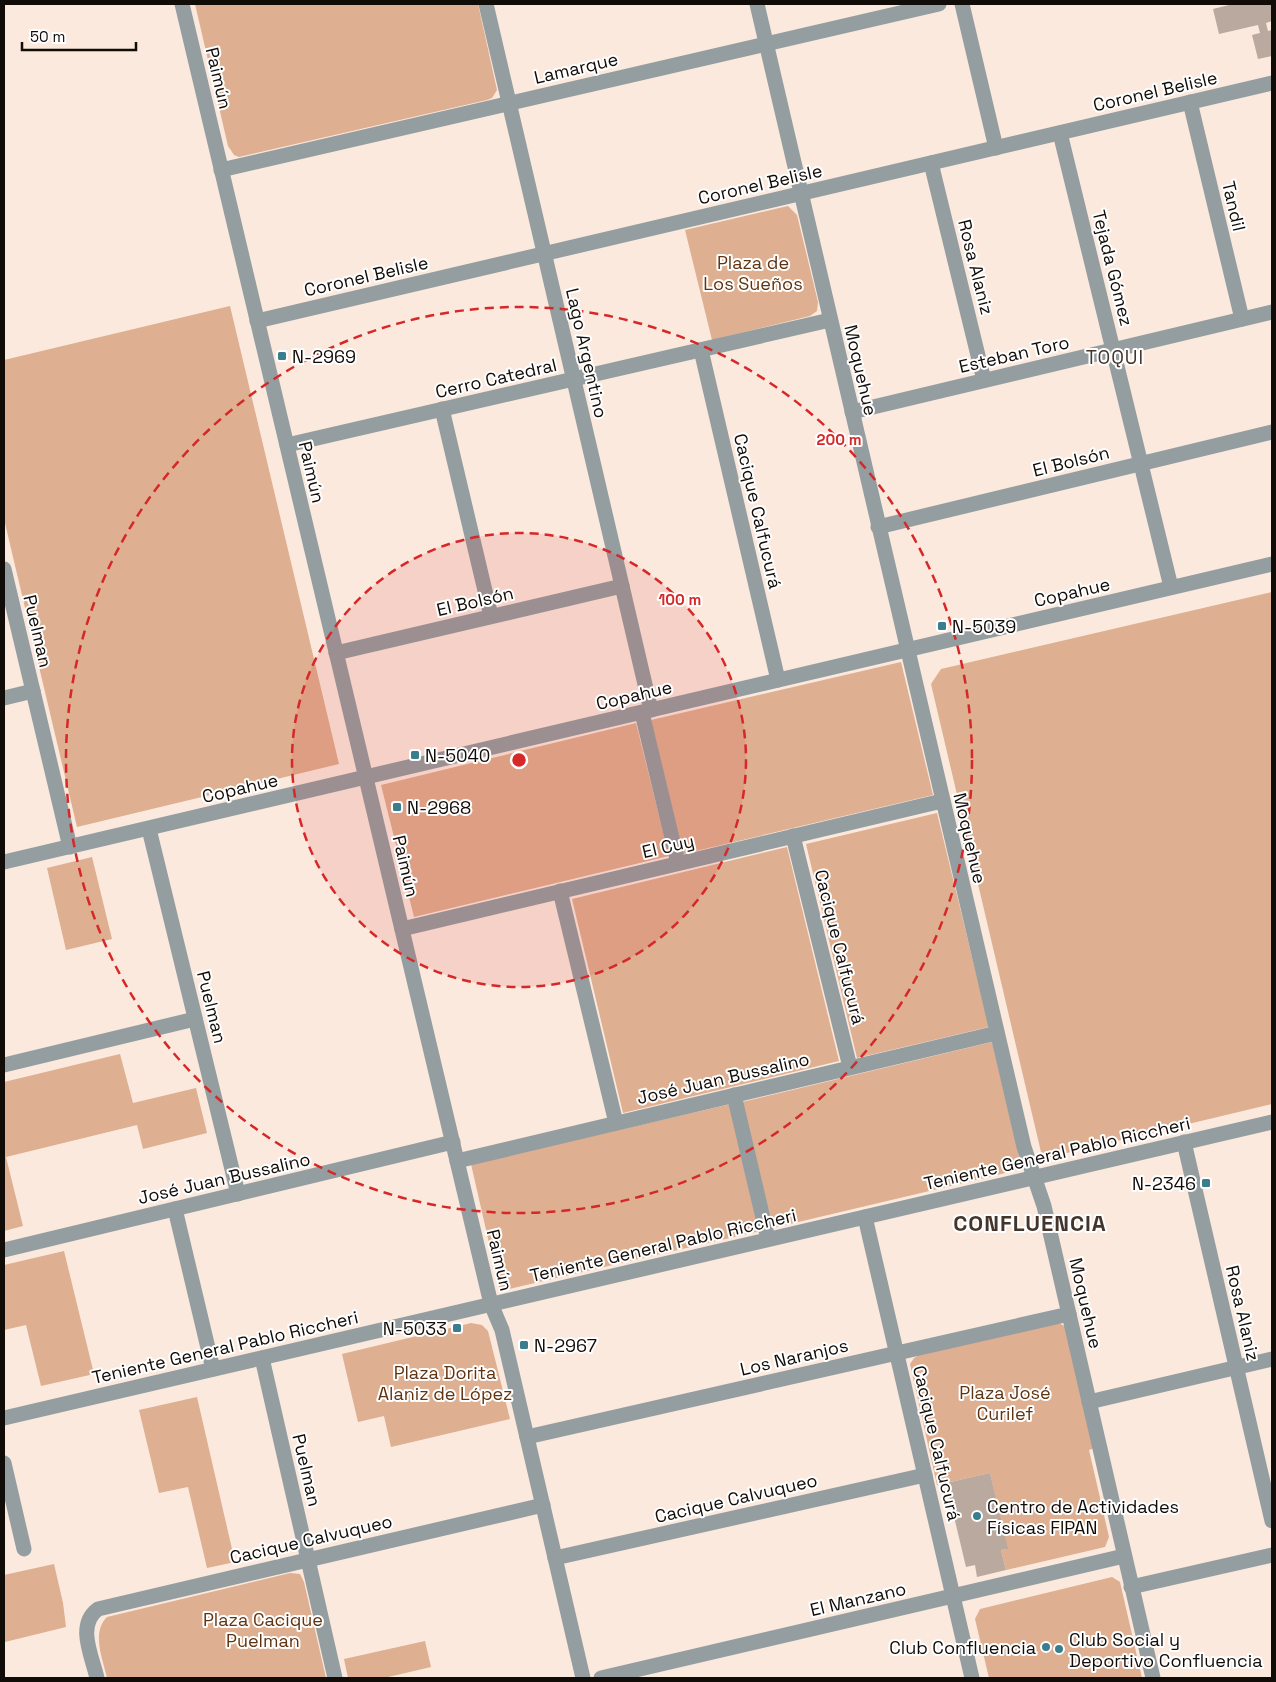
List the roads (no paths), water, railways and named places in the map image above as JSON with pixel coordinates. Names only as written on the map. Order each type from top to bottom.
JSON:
[{"type":"street","name":"Paimún","points":[[182,4],[491,1304],[502,1330],[584,1678]]},
{"type":"street","name":"Lago Argentino","points":[[486,4],[622,586],[678,863]]},
{"type":"street","name":"Moquehue","points":[[757,4],[1024,1148],[1044,1206],[1152,1678]]},
{"type":"street","name":"Lamarque","points":[[222,170],[938,4]]},
{"type":"street","points":[[962,4],[996,148]]},
{"type":"street","name":"Coronel Belisle","points":[[257,321],[1272,83]]},
{"type":"street","name":"Tandil","points":[[1190,102],[1242,319]]},
{"type":"street","name":"Tejada Gómez","points":[[1060,133],[1171,587]]},
{"type":"street","name":"Rosa Alaniz","points":[[931,163],[984,380]]},
{"type":"street","name":"Esteban Toro","points":[[852,412],[1272,312]]},
{"type":"street","name":"Cerro Catedral","points":[[287,445],[830,320]]},
{"type":"street","name":"Cacique Calfucurá","points":[[702,350],[778,680]]},
{"type":"street","points":[[442,409],[491,616]]},
{"type":"street","name":"El Bolsón","points":[[878,527],[1272,432]]},
{"type":"street","name":"Copahue","points":[[4,862],[1272,564]]},
{"type":"street","name":"Puelman","points":[[4,569],[70,847]]},
{"type":"street","name":"El Bolsón","points":[[336,652],[622,586]]},
{"type":"street","points":[[4,698],[33,691]]},
{"type":"street","name":"El Cuy","points":[[402,929],[942,800]]},
{"type":"street","name":"Puelman","points":[[149,828],[238,1194]]},
{"type":"street","name":"Cacique Calfucurá","points":[[793,836],[850,1067]]},
{"type":"street","points":[[560,891],[616,1123]]},
{"type":"street","points":[[4,1065],[195,1019]]},
{"type":"street","name":"José Juan Bussalino","points":[[457,1161],[997,1033]]},
{"type":"street","points":[[734,1095],[768,1240]]},
{"type":"street","name":"Teniente General Pablo Riccheri","points":[[4,1418],[1272,1122]]},
{"type":"street","name":"José Juan Bussalino","points":[[4,1250],[453,1142]]},
{"type":"street","name":"Rosa Alaniz","points":[[1184,1142],[1272,1520]]},
{"type":"street","points":[[175,1209],[213,1369]]},
{"type":"street","name":"Cacique Calfucurá","points":[[865,1217],[972,1678]]},
{"type":"street","name":"Los Naranjos","points":[[527,1437],[1069,1314]]},
{"type":"street","name":"Puelman","points":[[262,1358],[335,1678]]},
{"type":"street","points":[[1089,1402],[1272,1359]]},
{"type":"street","points":[[4,1463],[24,1550]]},
{"type":"street","name":"Cacique Calvuqueo","points":[[555,1558],[925,1475]]},
{"type":"street","name":"Cacique Calvuqueo","points":[[97,1678],[86,1634],[90,1614],[107,1605],[543,1505]]},
{"type":"street","points":[[1132,1587],[1272,1554]]},
{"type":"street","name":"El Manzano","points":[[601,1678],[1124,1556]]},
{"type":"place","name":"N-2969","points":[[282,356]]},
{"type":"place","name":"N-5039","points":[[942,626]]},
{"type":"place","name":"N-5040","points":[[415,755]]},
{"type":"place","name":"N-2968","points":[[397,807]]},
{"type":"place","name":"N-2346","points":[[1206,1183]]},
{"type":"place","name":"N-5033","points":[[457,1328]]},
{"type":"place","name":"N-2967","points":[[524,1345]]},
{"type":"place","name":"Centro de Actividades Físicas FIPAN","points":[[977,1516]]},
{"type":"place","name":"Club Confluencia","points":[[1046,1647]]},
{"type":"place","name":"Club Social y Deportivo Confluencia","points":[[1059,1649]]},
{"type":"district","name":"TOQUI","points":[[1115,357]]},
{"type":"district","name":"CONFLUENCIA","points":[[1030,1223]]},
{"type":"park label","name":"Plaza de Los Sueños","points":[[753,272]]},
{"type":"park label","name":"Plaza Dorita Alaniz de López","points":[[445,1382]]},
{"type":"park label","name":"Plaza José Curilef","points":[[1005,1402]]},
{"type":"park label","name":"Plaza Cacique Puelman","points":[[263,1629]]}]
